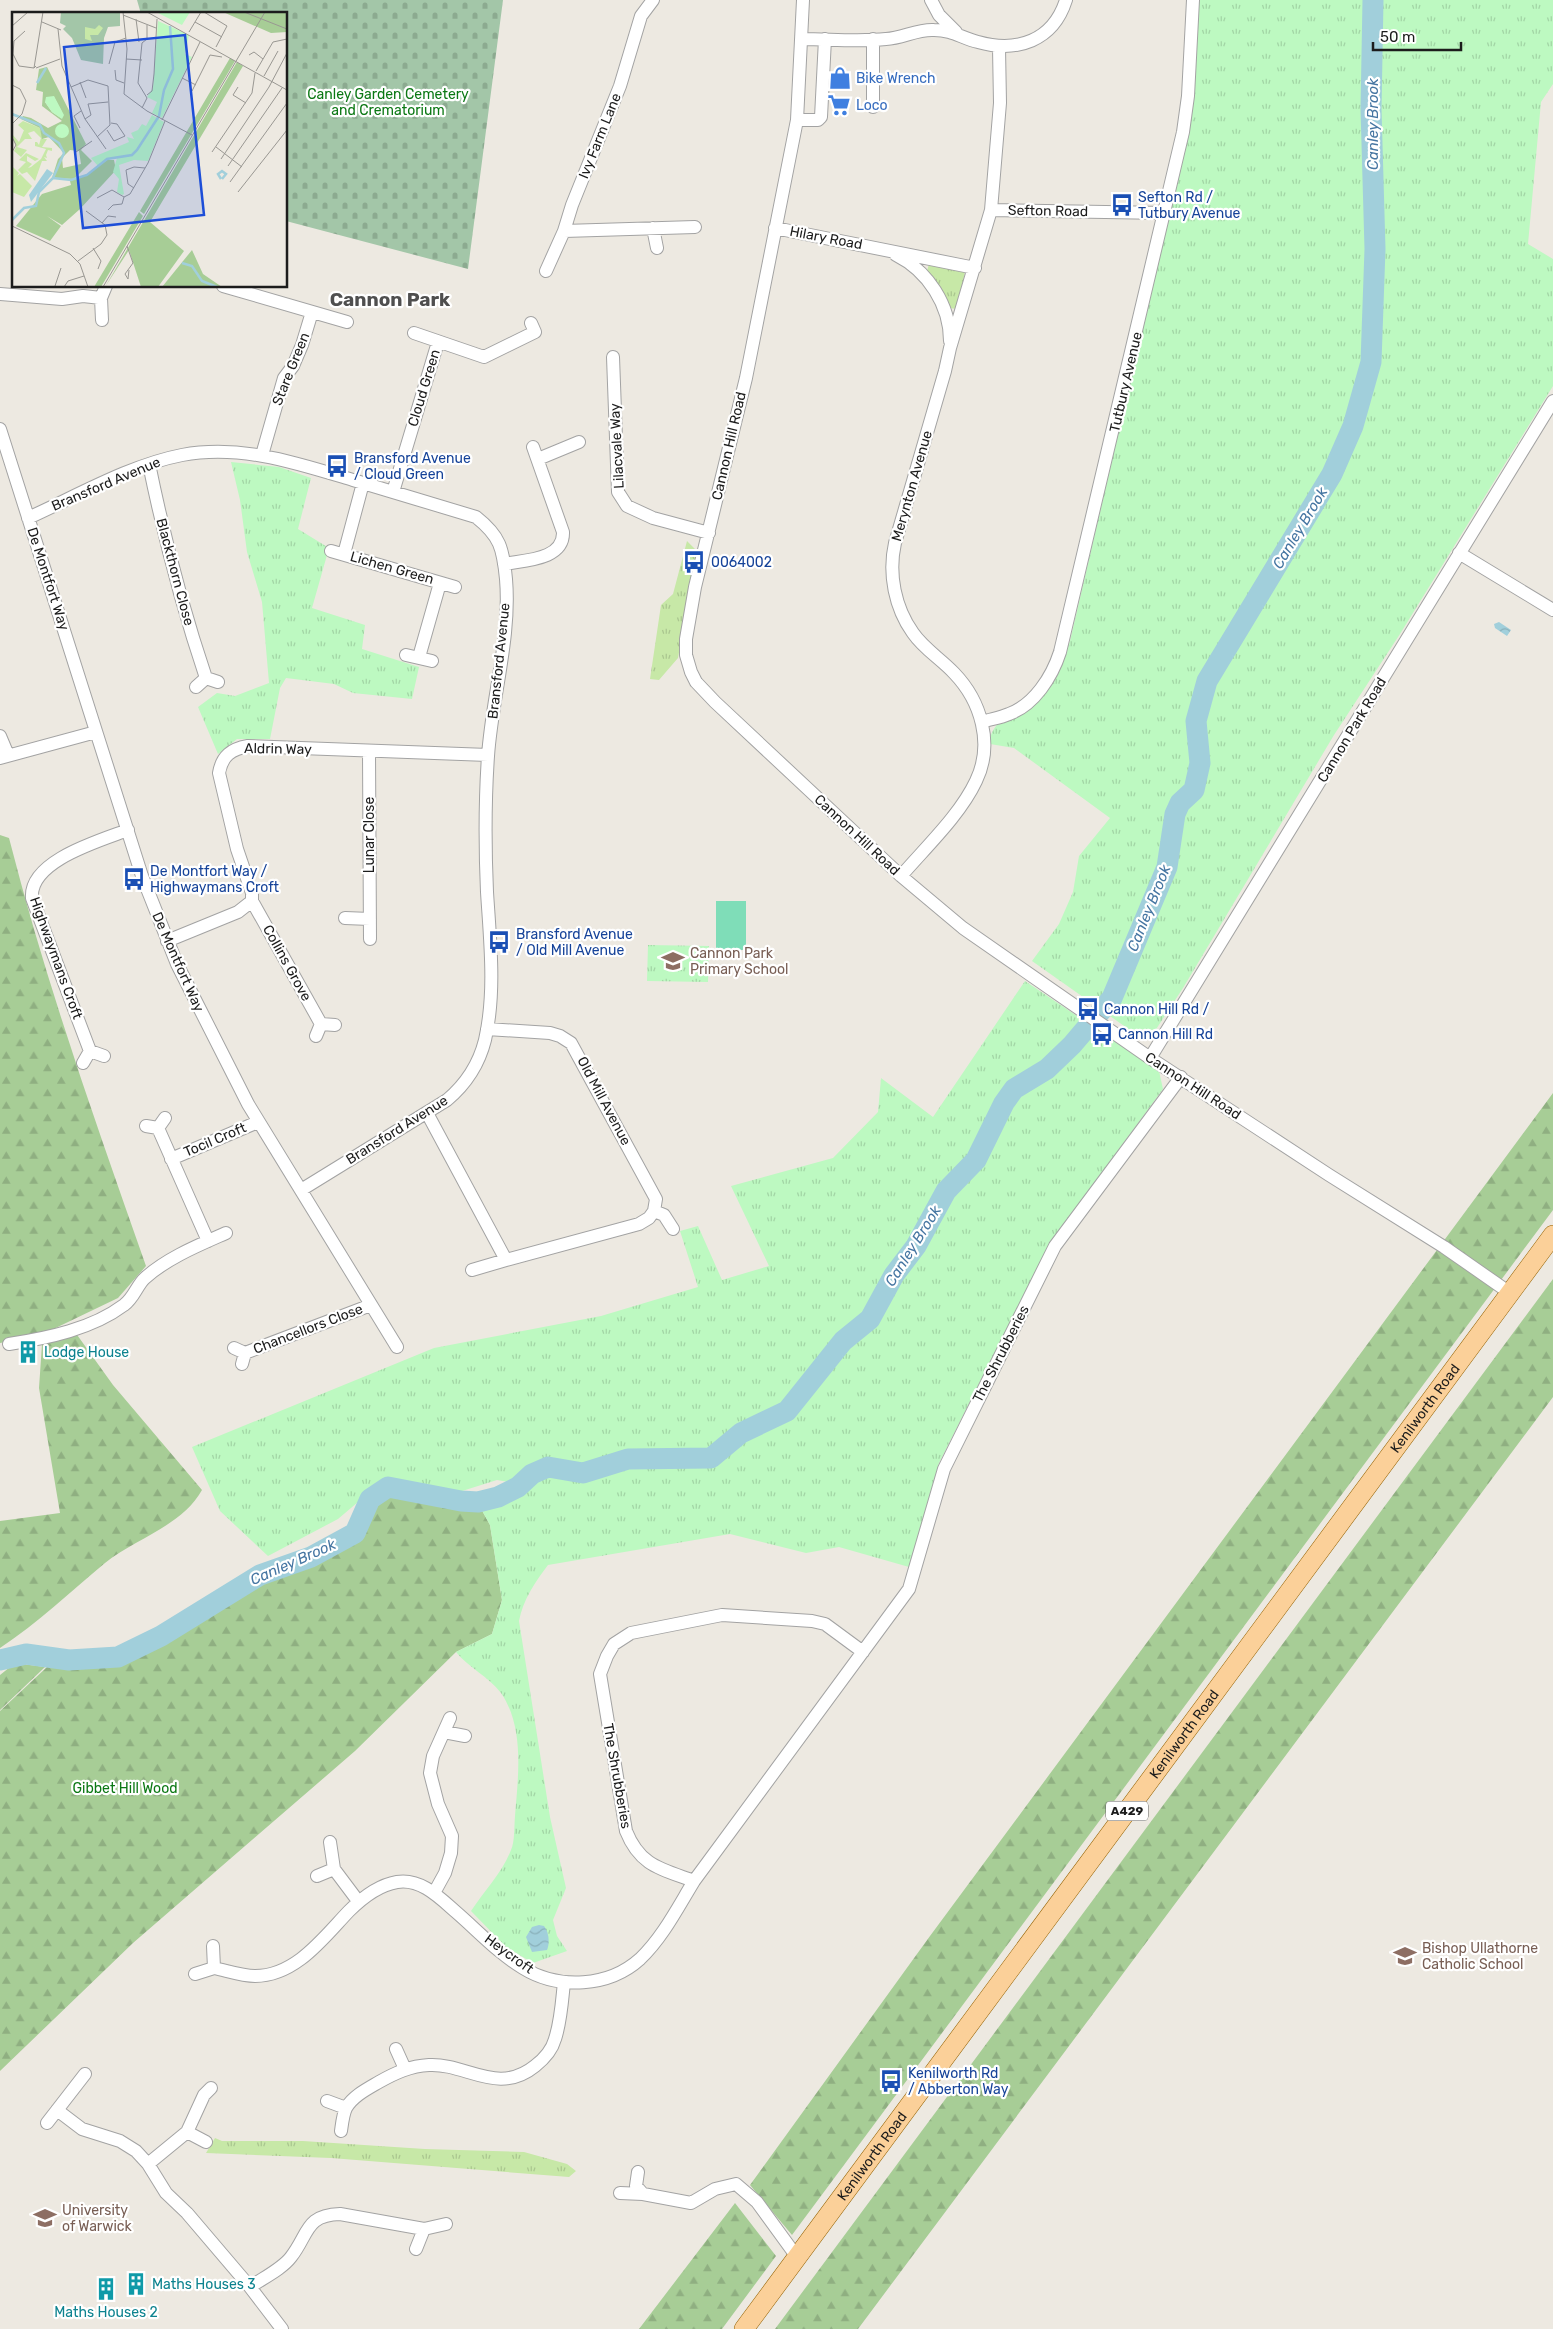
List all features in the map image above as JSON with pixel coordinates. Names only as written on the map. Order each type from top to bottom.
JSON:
[{"type":"main road","name":"Kenilworth Road","points":[[744,2329],[1553,1235]]},
{"type":"street","name":"Ivy Farm Lane","points":[[546,271],[564,231],[579,187],[624,76],[641,16],[653,0]]},
{"type":"street","name":"Cannon Hill Road","points":[[802,0],[802,38],[797,120],[746,378],[693,596],[686,639],[688,664],[696,682],[901,876],[963,928],[1150,1058],[1329,1175],[1444,1247],[1510,1293]]},
{"type":"street","points":[[931,1],[939,16],[956,32],[976,42],[999,48],[1030,41],[1046,33],[1056,22],[1066,0]]},
{"type":"street","name":"Tutbury Avenue","points":[[982,722],[1010,714],[1019,709],[1044,685],[1057,663],[1105,470],[1187,110],[1193,0]]},
{"type":"street","points":[[917,31],[927,20],[931,1]]},
{"type":"street","points":[[802,38],[888,39],[917,31],[933,29],[956,32]]},
{"type":"street","points":[[797,120],[818,120],[822,117],[825,39]]},
{"type":"street","points":[[872,39],[873,107]]},
{"type":"street","name":"Merynton Avenue","points":[[901,876],[965,800],[973,788],[983,758],[982,722],[966,686],[921,643],[908,624],[898,604],[892,570],[895,543],[991,210],[1000,103],[999,48]]},
{"type":"street","name":"Sefton Road","points":[[991,210],[1165,213]]},
{"type":"street","points":[[564,231],[695,227]]},
{"type":"street","points":[[653,228],[657,248]]},
{"type":"street","name":"Hilary Road","points":[[775,228],[975,268]]},
{"type":"street","name":"Hilary Road","points":[[877,248],[904,259],[931,284],[946,315],[949,327],[950,348]]},
{"type":"street","points":[[230,288],[347,322]]},
{"type":"street","points":[[0,294],[62,299],[104,292],[102,320]]},
{"type":"street","name":"Stare Green","points":[[262,455],[284,378],[302,345],[312,312]]},
{"type":"street","name":"Cloud Green","points":[[414,334],[484,357],[535,332],[531,323]]},
{"type":"street","name":"Cloud Green","points":[[393,492],[438,342]]},
{"type":"street","name":"Lilacvale Way","points":[[614,357],[618,492],[627,506],[653,518],[709,533]]},
{"type":"street","name":"Cannon Park Road","points":[[1150,1058],[1553,401]]},
{"type":"street","name":"De Montfort Way","points":[[0,428],[96,732],[167,941],[207,1026],[258,1122],[397,1347]]},
{"type":"street","points":[[504,564],[534,559],[557,551],[564,540],[536,453],[579,442]]},
{"type":"street","name":"Bransford Avenue","points":[[28,518],[149,464],[196,453],[230,452],[262,455],[476,517],[496,536],[504,564],[507,613],[488,755],[487,880],[491,971],[487,1029],[480,1055],[467,1079],[454,1094],[427,1113],[300,1190]]},
{"type":"street","name":"Blackthorn Close","points":[[149,464],[166,544],[185,615],[212,680],[196,687]]},
{"type":"street","name":"Lichen Green","points":[[363,483],[338,552],[456,587]]},
{"type":"street","points":[[1459,552],[1553,610]]},
{"type":"street","name":"Lichen Green","points":[[432,661],[413,656],[440,583]]},
{"type":"street","points":[[0,736],[4,756],[96,732]]},
{"type":"street","name":"Aldrin Way","points":[[252,901],[252,893],[237,849],[219,772],[221,763],[226,755],[238,748],[248,746],[488,755]]},
{"type":"street","name":"Lunar Close","points":[[368,752],[370,940]]},
{"type":"street","name":"Highwaymans Croft","points":[[90,1051],[32,898],[32,889],[39,874],[67,855],[128,830]]},
{"type":"street","points":[[167,941],[238,912],[252,901]]},
{"type":"street","name":"Collins Grove","points":[[252,901],[319,1030],[335,1025]]},
{"type":"street","points":[[345,918],[370,918]]},
{"type":"street","name":"Old Mill Avenue","points":[[487,1029],[550,1033],[560,1036],[570,1043],[656,1199],[654,1211]]},
{"type":"street","points":[[83,1063],[90,1051],[104,1056]]},
{"type":"street","name":"The Shrubberies","points":[[863,1652],[825,1624],[812,1621],[722,1615],[631,1633],[614,1644],[600,1674],[626,1831],[631,1845],[640,1857],[655,1866],[694,1881],[863,1652],[909,1589],[948,1461],[1055,1246],[1181,1078]]},
{"type":"street","points":[[427,1113],[506,1260]]},
{"type":"street","name":"Tocil Croft","points":[[171,1159],[258,1122]]},
{"type":"street","name":"Tocil Croft","points":[[156,1124],[208,1241]]},
{"type":"street","points":[[472,1270],[639,1224],[649,1218],[654,1211],[664,1215],[673,1229]]},
{"type":"street","points":[[9,1344],[90,1329],[126,1304],[144,1279],[157,1268],[226,1233]]},
{"type":"street","name":"Chancellors Close","points":[[240,1355],[371,1305]]},
{"type":"street","points":[[434,1893],[445,1873],[451,1853],[452,1836],[438,1804],[430,1773],[433,1756],[450,1718]]},
{"type":"street","points":[[444,1732],[465,1736]]},
{"type":"street","points":[[330,1842],[334,1869],[358,1902]]},
{"type":"street","points":[[317,1876],[334,1869]]},
{"type":"street","name":"Heycroft","points":[[195,1974],[214,1968],[256,1976],[273,1974],[291,1966],[358,1902],[382,1888],[398,1882],[419,1885],[434,1893],[523,1968],[542,1977],[564,1982],[585,1982],[621,1972],[640,1958],[667,1926],[694,1881]]},
{"type":"street","points":[[213,1946],[214,1968]]},
{"type":"street","points":[[340,2131],[346,2108],[360,2093],[405,2069],[430,2065],[449,2068],[480,2077],[497,2079],[512,2078],[530,2070],[544,2058],[555,2040],[564,1982]]},
{"type":"street","points":[[396,2049],[405,2069]]},
{"type":"street","points":[[47,2122],[85,2074]]},
{"type":"street","points":[[148,2164],[186,2132],[204,2096],[211,2088]]},
{"type":"street","points":[[327,2101],[346,2108]]},
{"type":"street","points":[[57,2110],[82,2129],[128,2146],[148,2164],[166,2193],[187,2213],[250,2287],[282,2329]]},
{"type":"street","points":[[186,2132],[206,2142]]},
{"type":"street","points":[[638,2172],[636,2186],[643,2194]]},
{"type":"street","points":[[620,2193],[643,2194],[691,2204],[716,2189],[736,2184],[757,2202],[796,2257]]},
{"type":"street","points":[[250,2287],[290,2258],[309,2225],[327,2214],[340,2214],[424,2229],[446,2224]]},
{"type":"street","points":[[416,2249],[424,2229]]},
{"type":"green space","name":"Canley Garden Cemetery and Crematorium","points":[[137,0],[503,0],[468,269],[288,222],[288,12],[140,12]]},
{"type":"green space","points":[[1198,0],[1553,0],[1553,84],[1541,102],[1528,244],[1553,259],[1553,386],[1400,634],[1334,735],[1183,988],[1151,1037],[1144,1040],[1032,961],[1059,924],[1073,892],[1079,856],[1110,818],[1014,748],[990,744],[991,734],[1003,719],[1047,690],[1055,680],[1070,641],[1191,120]]},
{"type":"green space","points":[[929,264],[965,272],[957,309],[949,308],[927,271]]},
{"type":"green space","points":[[231,462],[279,467],[311,478],[298,529],[329,548],[312,608],[365,625],[362,649],[419,667],[412,699],[353,693],[334,684],[286,678],[280,688],[270,739],[237,739],[218,754],[198,707],[217,693],[235,696],[269,683],[262,602],[247,552],[240,500]]},
{"type":"green space","points":[[687,541],[697,551],[678,658],[659,680],[650,679],[661,605],[673,594]]},
{"type":"green space","points":[[0,835],[9,838],[55,1000],[146,1266],[118,1298],[41,1335],[0,1343]]},
{"type":"green space","points":[[716,901],[746,901],[746,950],[716,950]]},
{"type":"green space","points":[[648,945],[709,946],[708,982],[647,981]]},
{"type":"green space","points":[[1025,981],[1159,1071],[1163,1089],[1049,1245],[939,1463],[909,1567],[839,1547],[806,1553],[730,1534],[548,1565],[543,1571],[527,1599],[519,1621],[550,1817],[566,1888],[553,1920],[557,1936],[567,1951],[533,1963],[506,1947],[471,1911],[503,1866],[512,1846],[518,1753],[514,1722],[509,1707],[501,1693],[456,1652],[492,1634],[502,1600],[490,1525],[479,1505],[513,1496],[525,1485],[497,1480],[459,1492],[384,1480],[338,1519],[268,1556],[220,1511],[192,1447],[434,1348],[601,1316],[698,1287],[680,1231],[698,1226],[722,1280],[769,1266],[731,1186],[833,1158],[878,1112],[881,1078],[933,1117]]},
{"type":"green space","points":[[1553,1093],[1553,1210],[792,2235],[750,2185],[930,1936]]},
{"type":"green space","points":[[1553,1279],[1553,1397],[858,2329],[775,2329]]},
{"type":"green space","points":[[75,1332],[113,1385],[202,1490],[183,1513],[158,1531],[117,1554],[41,1618],[0,1648],[0,1521],[60,1513],[39,1388],[42,1344]]},
{"type":"green space","name":"Gibbet Hill Wood","points":[[389,1490],[461,1505],[479,1505],[490,1525],[502,1600],[492,1634],[456,1652],[355,1751],[133,1943],[0,2071],[0,1711],[47,1667],[84,1667],[122,1662],[165,1639],[265,1578],[311,1563],[360,1537],[373,1502]]},
{"type":"green space","points":[[15,1663],[45,1667],[0,1710],[0,1675]]},
{"type":"green space","points":[[215,2138],[222,2141],[303,2141],[425,2149],[524,2152],[567,2164],[576,2171],[569,2177],[331,2158],[206,2153]]},
{"type":"green space","points":[[735,2203],[776,2256],[722,2329],[639,2329]]},
{"type":"water","points":[[1499,622],[1511,630],[1507,636],[1495,628],[1494,624]]},
{"type":"water","points":[[544,1926],[547,1931],[548,1947],[547,1950],[532,1952],[526,1937],[532,1927]]},
{"type":"waterway","name":"Canley Brook","points":[[0,1660],[26,1654],[69,1660],[118,1657],[161,1636],[260,1575],[311,1557],[355,1533],[370,1499],[388,1487],[461,1501],[478,1502],[498,1497],[518,1487],[532,1474],[548,1467],[583,1473],[628,1459],[711,1458],[741,1433],[787,1411],[843,1341],[870,1319],[894,1275],[916,1246],[946,1191],[976,1160],[1004,1103],[1014,1089],[1047,1069],[1072,1045],[1112,998],[1167,867],[1175,814],[1180,803],[1194,790],[1200,763],[1196,721],[1207,681],[1332,474],[1353,426],[1371,362],[1375,249],[1371,109],[1373,0]]},
{"type":"place","name":"Bike Wrench","points":[[840,78]]},
{"type":"place","name":"Loco","points":[[839,105]]},
{"type":"place","name":"Sefton Rd / Tutbury Avenue","points":[[1122,205]]},
{"type":"place","name":"Bransford Avenue / Cloud Green","points":[[337,466]]},
{"type":"place","name":"0064002","points":[[694,562]]},
{"type":"place","name":"De Montfort Way / Highwaymans Croft","points":[[134,879]]},
{"type":"place","name":"Bransford Avenue / Old Mill Avenue","points":[[499,942]]},
{"type":"place","name":"Cannon Park Primary School","points":[[673,961]]},
{"type":"place","name":"Cannon Hill Rd /","points":[[1088,1009]]},
{"type":"place","name":"Cannon Hill Rd","points":[[1102,1034]]},
{"type":"place","name":"Lodge House","points":[[28,1352]]},
{"type":"place","name":"Bishop Ullathorne Catholic School","points":[[1405,1956]]},
{"type":"place","name":"Kenilworth Rd / Abberton Way","points":[[891,2081]]},
{"type":"place","name":"University of Warwick","points":[[45,2218]]},
{"type":"place","name":"Maths Houses 3","points":[[136,2284]]},
{"type":"place","name":"Maths Houses 2","points":[[106,2289]]},
{"type":"district","name":"Cannon Park","points":[[390,299]]}]
